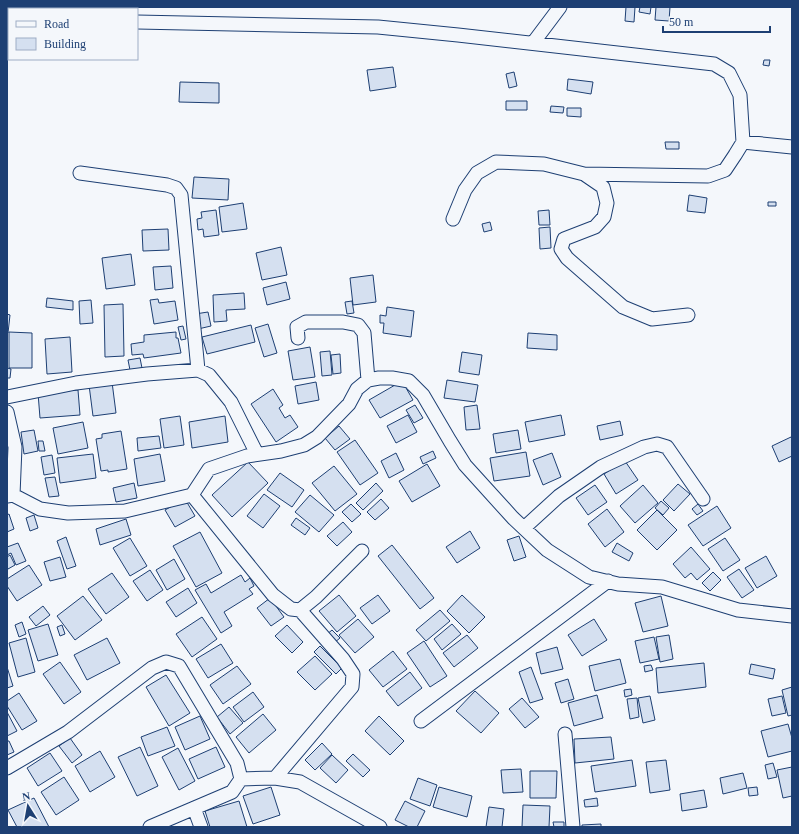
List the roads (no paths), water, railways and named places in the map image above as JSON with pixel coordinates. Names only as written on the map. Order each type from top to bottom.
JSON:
[{"type":"street","points":[[532,43],[560,7]]},
{"type":"street","points":[[138,22],[378,27],[714,64],[729,73],[740,95],[743,142],[725,170],[708,176],[584,174],[544,164],[496,162],[477,173],[466,190],[453,219]]},
{"type":"street","points":[[743,142],[792,147]]},
{"type":"street","points":[[80,173],[167,185],[176,188],[181,195],[198,370]]},
{"type":"street","points":[[584,174],[603,187],[607,203],[604,217],[595,227],[564,238],[561,249],[567,258],[623,307],[652,318],[688,315]]},
{"type":"street","points":[[298,338],[297,327],[306,322],[342,322],[358,325],[364,333],[368,380]]},
{"type":"street","points":[[7,397],[84,382],[147,374],[198,370],[209,375],[231,402],[257,454]]},
{"type":"street","points":[[7,412],[14,447],[10,495],[40,509],[68,513],[125,511],[192,495],[210,469],[247,456],[281,451],[304,445],[317,437],[349,404],[357,389],[368,380],[392,378],[409,381],[423,395],[465,465],[508,512],[547,550],[589,577],[618,584],[662,587],[738,610],[792,616]]},
{"type":"street","points":[[524,528],[559,496],[601,466],[644,447],[657,444],[667,447],[703,499]]},
{"type":"street","points":[[192,495],[273,595],[292,610],[300,610],[316,598],[362,551]]},
{"type":"street","points":[[421,721],[608,581]]},
{"type":"street","points":[[275,778],[352,687],[352,674],[343,659],[300,610]]},
{"type":"street","points":[[7,768],[68,732],[152,668],[166,662],[178,666],[237,763],[241,779],[232,792],[150,827]]},
{"type":"street","points":[[564,734],[573,827]]},
{"type":"street","points":[[241,779],[275,778],[300,782],[380,827]]},
{"type":"street","points":[[194,808],[201,827]]}]
